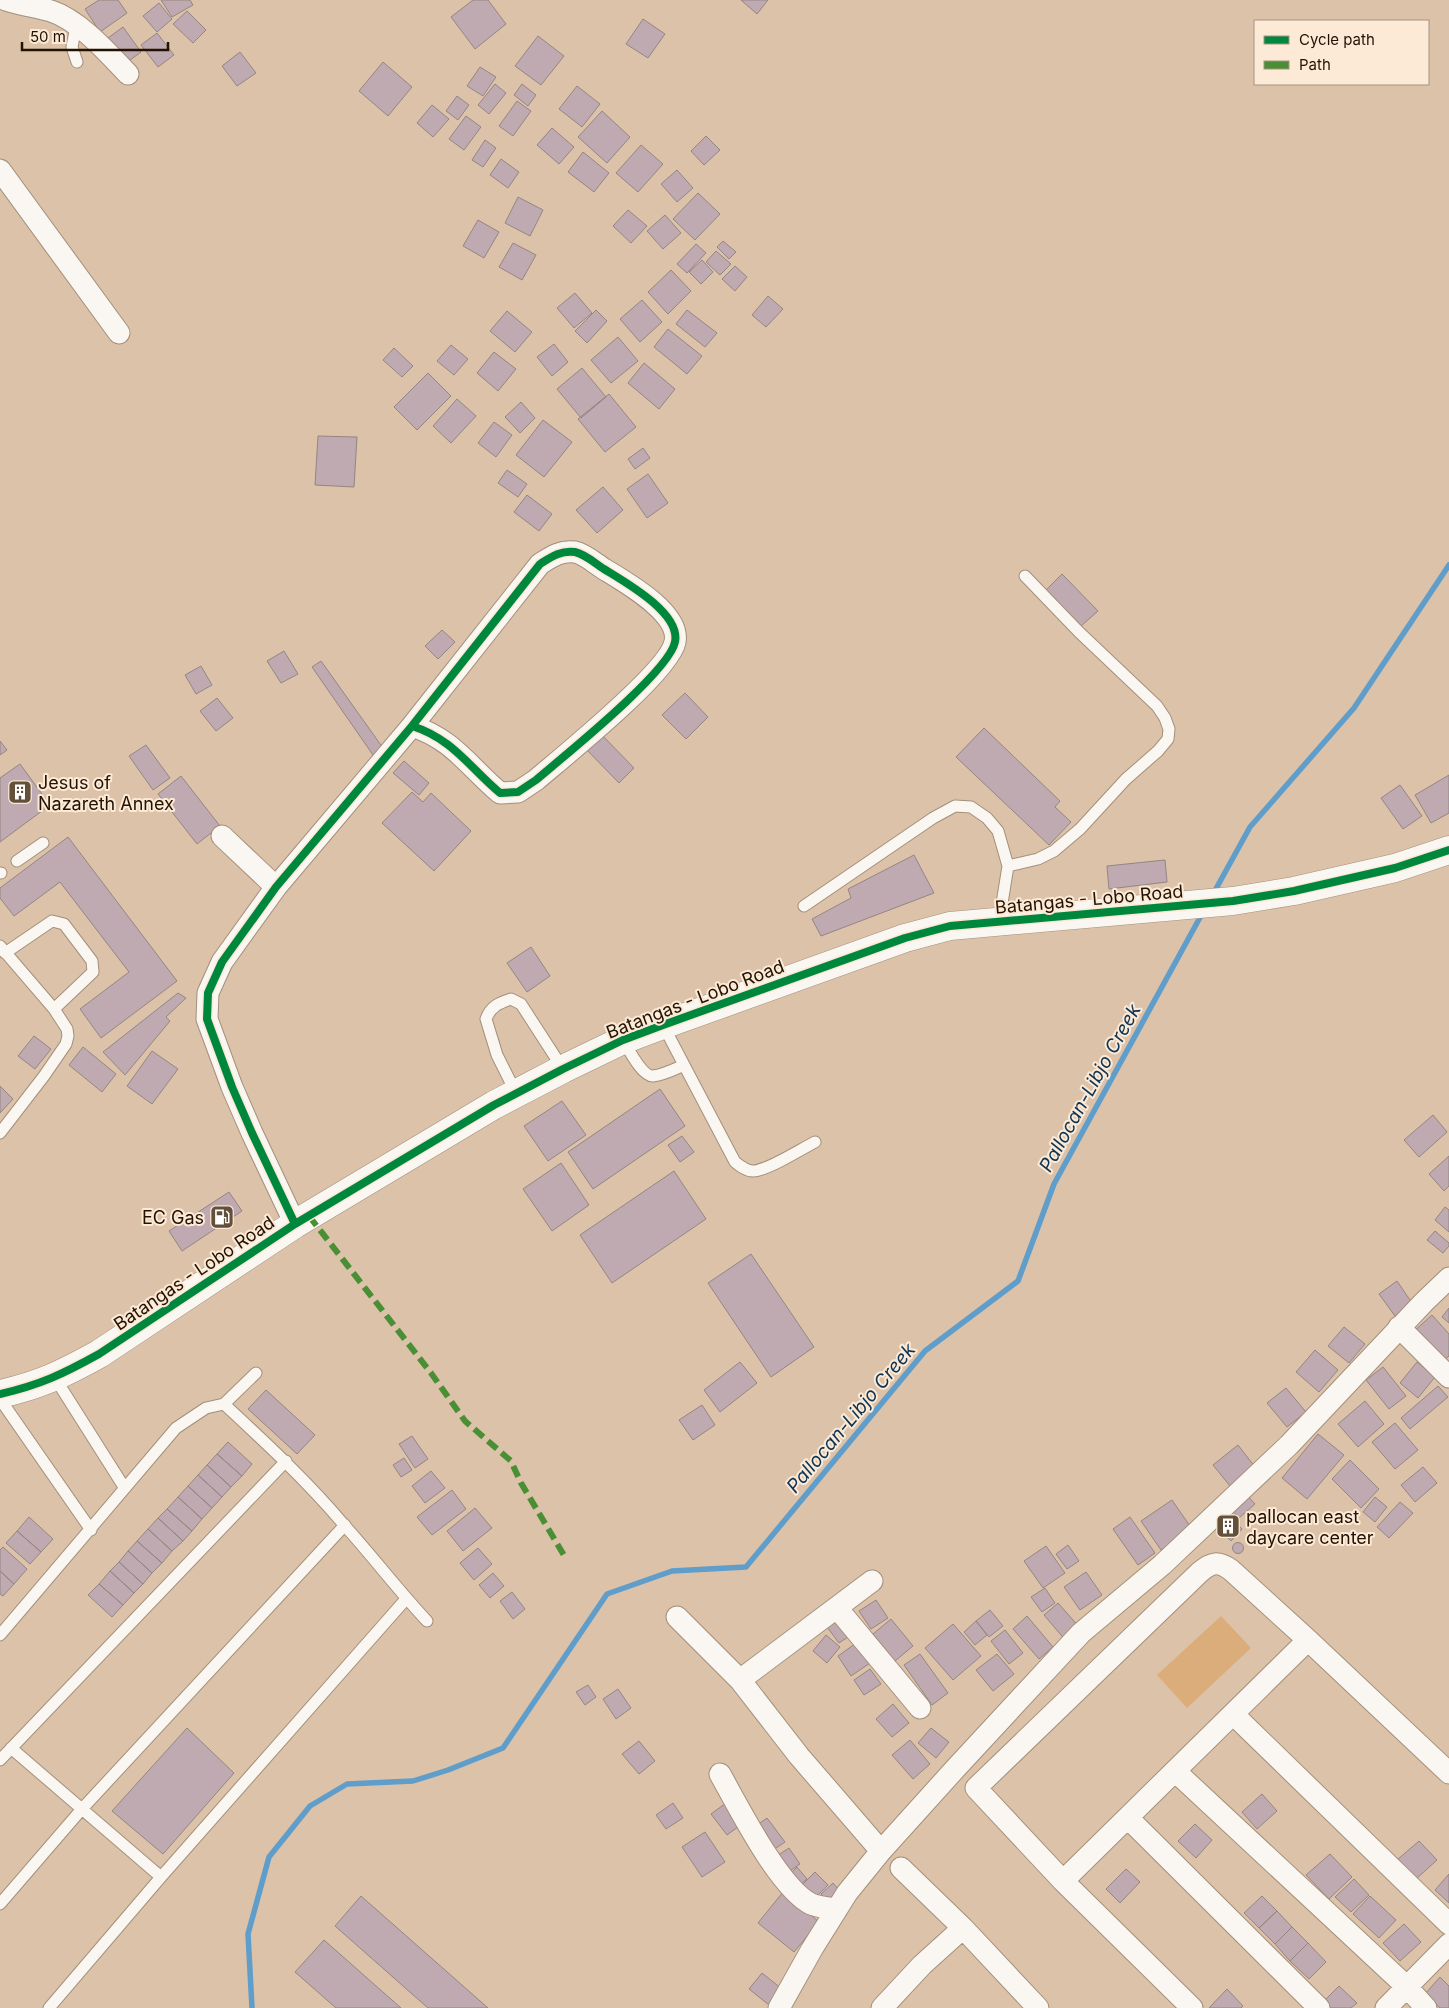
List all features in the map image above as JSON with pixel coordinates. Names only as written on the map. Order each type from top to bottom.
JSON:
[{"type":"main road","name":"Batangas - Lobo Road","points":[[0,1394],[30,1387],[55,1378],[99,1354],[295,1224],[516,1093],[623,1040],[905,938],[950,926],[1233,901],[1294,891],[1395,868],[1449,850]]},
{"type":"street","points":[[6,0],[52,11],[65,18],[93,38],[128,74]]},
{"type":"street","points":[[0,170],[119,333]]},
{"type":"street","points":[[295,1224],[235,1094],[207,1019],[208,993],[222,962],[276,887],[412,726],[540,564],[550,557],[563,552],[576,552],[643,594],[671,622],[676,633],[675,642],[669,657],[648,681],[542,776],[518,792],[500,793],[448,743],[430,731],[412,726]]},
{"type":"street","points":[[222,836],[276,887]]},
{"type":"street","points":[[779,2008],[812,1949],[847,1893],[881,1851],[1081,1633],[1162,1565],[1282,1451],[1399,1327],[1449,1278]]},
{"type":"street","points":[[1399,1327],[1449,1377]]},
{"type":"street","points":[[1192,2008],[1063,1881],[976,1788],[1208,1565],[1221,1564],[1230,1570],[1308,1640],[1449,1773]]},
{"type":"street","points":[[740,1680],[872,1581]]},
{"type":"street","points":[[838,1608],[920,1708]]},
{"type":"street","points":[[677,1617],[740,1680],[799,1756],[881,1851]]},
{"type":"street","points":[[1063,1881],[1308,1640]]},
{"type":"street","points":[[1233,1714],[1449,1924]]},
{"type":"street","points":[[1175,1771],[1407,1987],[1426,2008]]},
{"type":"street","points":[[720,1774],[750,1829],[790,1888],[811,1904],[837,1909]]},
{"type":"street","points":[[1128,1818],[1319,2008]]},
{"type":"street","points":[[901,1868],[963,1928],[1038,2008]]},
{"type":"street","points":[[885,2007],[922,1965],[963,1928]]},
{"type":"street","points":[[1386,2008],[1449,1944]]},
{"type":"lane","points":[[76,26],[72,47],[77,62]]},
{"type":"lane","points":[[1008,866],[1038,859],[1054,851],[1068,840],[1126,779],[1158,751],[1168,739],[1169,730],[1165,718],[1157,706],[1079,632],[1025,576]]},
{"type":"lane","points":[[804,906],[933,818],[955,806],[971,807],[987,818],[998,831],[1008,866],[998,922]]},
{"type":"lane","points":[[17,861],[43,843]]},
{"type":"lane","points":[[0,1133],[66,1044],[68,1036],[67,1029],[54,1009],[3,950],[52,921],[64,924],[92,961],[93,967],[93,972],[54,1009]]},
{"type":"lane","points":[[516,1093],[498,1054],[486,1019],[489,1011],[497,1004],[511,999],[521,1004],[563,1069]]},
{"type":"lane","points":[[663,1025],[735,1162],[751,1171],[761,1170],[815,1142]]},
{"type":"lane","points":[[623,1040],[643,1071],[648,1075],[658,1075],[684,1065]]},
{"type":"lane","points":[[0,1635],[176,1428],[206,1408],[224,1404],[256,1373]]},
{"type":"lane","points":[[55,1378],[124,1487]]},
{"type":"lane","points":[[0,1399],[91,1530]]},
{"type":"lane","points":[[224,1404],[286,1461],[345,1525],[406,1599],[427,1621]]},
{"type":"lane","points":[[0,1760],[286,1461]]},
{"type":"lane","points":[[0,1904],[81,1810],[345,1525]]},
{"type":"lane","points":[[49,2008],[161,1877],[406,1599]]},
{"type":"lane","points":[[10,1748],[161,1877]]},
{"type":"shaded area","points":[[1221,1616],[1251,1648],[1187,1708],[1157,1675]]},
{"type":"building","points":[[99,0],[118,0],[127,13],[100,32],[85,9]]},
{"type":"building","points":[[161,0],[190,0],[193,5],[172,17]]},
{"type":"building","points":[[473,0],[488,0],[506,24],[475,49],[451,17]]},
{"type":"building","points":[[741,0],[768,0],[757,14]]},
{"type":"building","points":[[159,3],[172,19],[157,32],[143,16]]},
{"type":"building","points":[[187,11],[206,30],[193,43],[173,24]]},
{"type":"building","points":[[643,19],[665,34],[648,58],[626,44]]},
{"type":"building","points":[[123,27],[141,52],[122,66],[104,41]]},
{"type":"building","points":[[157,33],[174,55],[158,67],[141,45]]},
{"type":"building","points":[[538,36],[564,56],[541,85],[515,66]]},
{"type":"building","points":[[240,52],[256,73],[237,86],[222,66]]},
{"type":"building","points":[[383,62],[412,87],[388,116],[359,91]]},
{"type":"building","points":[[480,67],[496,77],[483,96],[467,86]]},
{"type":"building","points":[[495,84],[506,93],[489,114],[478,105]]},
{"type":"building","points":[[522,84],[536,95],[528,106],[514,95]]},
{"type":"building","points":[[577,86],[600,104],[582,127],[559,109]]},
{"type":"building","points":[[457,96],[469,105],[458,120],[446,111]]},
{"type":"building","points":[[517,101],[531,111],[513,136],[499,126]]},
{"type":"building","points":[[432,105],[449,119],[433,137],[417,123]]},
{"type":"building","points":[[602,111],[630,137],[607,163],[578,137]]},
{"type":"building","points":[[466,116],[481,127],[464,150],[449,139]]},
{"type":"building","points":[[552,128],[574,147],[559,164],[537,145]]},
{"type":"building","points":[[706,136],[720,150],[704,165],[691,151]]},
{"type":"building","points":[[485,140],[496,148],[483,167],[472,160]]},
{"type":"building","points":[[641,145],[663,164],[638,192],[616,173]]},
{"type":"building","points":[[583,152],[609,173],[594,192],[568,172]]},
{"type":"building","points":[[501,159],[519,172],[508,188],[490,175]]},
{"type":"building","points":[[677,170],[693,188],[677,202],[661,184]]},
{"type":"building","points":[[698,193],[720,214],[695,240],[673,219]]},
{"type":"building","points":[[518,197],[543,210],[530,236],[505,223]]},
{"type":"building","points":[[628,210],[647,226],[631,243],[613,226]]},
{"type":"building","points":[[665,215],[681,233],[663,249],[647,231]]},
{"type":"building","points":[[478,220],[499,232],[484,258],[463,246]]},
{"type":"building","points":[[723,241],[736,252],[729,259],[717,247]]},
{"type":"building","points":[[513,243],[536,255],[522,280],[499,267]]},
{"type":"building","points":[[696,244],[706,253],[687,273],[677,264]]},
{"type":"building","points":[[716,251],[731,264],[720,275],[706,262]]},
{"type":"building","points":[[702,260],[713,272],[701,284],[689,272]]},
{"type":"building","points":[[735,266],[747,277],[735,291],[722,279]]},
{"type":"building","points":[[671,270],[691,291],[668,314],[648,292]]},
{"type":"building","points":[[575,293],[592,313],[574,328],[557,308]]},
{"type":"building","points":[[768,296],[783,309],[766,327],[752,315]]},
{"type":"building","points":[[642,300],[662,322],[640,342],[620,319]]},
{"type":"building","points":[[596,310],[607,321],[587,343],[575,331]]},
{"type":"building","points":[[687,310],[717,333],[705,347],[676,324]]},
{"type":"building","points":[[507,311],[532,332],[515,352],[490,331]]},
{"type":"building","points":[[668,329],[702,356],[687,374],[654,347]]},
{"type":"building","points":[[618,337],[638,361],[611,383],[591,360]]},
{"type":"building","points":[[554,344],[568,362],[552,376],[537,357]]},
{"type":"building","points":[[451,345],[468,359],[454,375],[437,361]]},
{"type":"building","points":[[394,348],[413,366],[402,377],[383,360]]},
{"type":"building","points":[[494,352],[516,369],[498,391],[477,373]]},
{"type":"building","points":[[644,363],[675,389],[659,409],[628,383]]},
{"type":"building","points":[[582,368],[606,397],[581,418],[557,389]]},
{"type":"building","points":[[428,373],[451,396],[417,430],[394,407]]},
{"type":"building","points":[[609,394],[636,427],[605,452],[578,419]]},
{"type":"building","points":[[457,399],[476,416],[451,443],[433,426]]},
{"type":"building","points":[[521,402],[535,418],[520,433],[505,417]]},
{"type":"building","points":[[543,420],[572,442],[544,477],[516,455]]},
{"type":"building","points":[[494,422],[512,435],[496,457],[478,443]]},
{"type":"building","points":[[318,436],[357,437],[354,487],[315,485]]},
{"type":"building","points":[[643,448],[650,458],[635,469],[628,459]]},
{"type":"building","points":[[507,470],[527,484],[518,497],[498,483]]},
{"type":"building","points":[[648,474],[668,503],[647,518],[627,489]]},
{"type":"building","points":[[603,487],[623,510],[597,533],[576,510]]},
{"type":"building","points":[[527,495],[552,514],[539,531],[514,512]]},
{"type":"building","points":[[1062,574],[1098,611],[1081,626],[1046,590]]},
{"type":"building","points":[[442,630],[455,642],[438,659],[425,646]]},
{"type":"building","points":[[284,651],[298,674],[281,683],[267,661]]},
{"type":"building","points":[[321,661],[383,748],[373,755],[312,667]]},
{"type":"building","points":[[201,666],[212,685],[196,694],[185,675]]},
{"type":"building","points":[[685,693],[708,717],[686,739],[662,715]]},
{"type":"building","points":[[217,698],[233,718],[216,731],[200,711]]},
{"type":"building","points":[[984,728],[1060,801],[1055,807],[1071,822],[1049,845],[956,757]]},
{"type":"building","points":[[599,732],[634,768],[619,783],[584,747]]},
{"type":"building","points":[[0,741],[7,750],[0,755]]},
{"type":"building","points":[[146,745],[170,778],[153,790],[129,756]]},
{"type":"building","points":[[404,761],[429,783],[419,795],[393,773]]},
{"type":"building","name":"Jesus of Nazareth Annex","points":[[20,764],[50,805],[0,842],[0,778]]},
{"type":"building","points":[[1449,775],[1449,813],[1431,823],[1415,795]]},
{"type":"building","points":[[181,776],[220,826],[197,844],[158,794]]},
{"type":"building","points":[[1400,785],[1422,816],[1403,829],[1381,798]]},
{"type":"building","points":[[412,792],[423,802],[431,793],[471,831],[434,871],[382,823]]},
{"type":"building","points":[[68,837],[177,981],[101,1038],[80,1009],[129,972],[60,882],[14,916],[0,898],[0,888]]},
{"type":"building","points":[[914,855],[934,893],[821,936],[812,919],[851,898],[848,889]]},
{"type":"building","points":[[1165,860],[1167,882],[1109,889],[1107,866]]},
{"type":"building","points":[[531,947],[550,976],[527,992],[507,963]]},
{"type":"building","points":[[178,993],[186,998],[166,1017],[170,1021],[125,1075],[103,1052]]},
{"type":"building","points":[[34,1036],[51,1049],[35,1069],[18,1056]]},
{"type":"building","points":[[83,1047],[116,1074],[102,1092],[69,1065]]},
{"type":"building","points":[[152,1051],[178,1069],[152,1104],[127,1086]]},
{"type":"building","points":[[0,1086],[13,1099],[0,1113]]},
{"type":"building","points":[[660,1089],[685,1126],[593,1189],[568,1152]]},
{"type":"building","points":[[562,1101],[586,1135],[548,1161],[524,1126]]},
{"type":"building","points":[[1433,1115],[1447,1132],[1419,1157],[1404,1140]]},
{"type":"building","points":[[682,1136],[694,1152],[680,1162],[668,1145]]},
{"type":"building","points":[[1449,1156],[1449,1186],[1444,1191],[1429,1174]]},
{"type":"building","points":[[561,1163],[589,1205],[552,1231],[523,1189]]},
{"type":"building","points":[[674,1171],[706,1219],[612,1283],[580,1235]]},
{"type":"building","points":[[229,1192],[242,1211],[182,1251],[169,1231]]},
{"type":"building","points":[[1445,1207],[1449,1210],[1449,1232],[1435,1220]]},
{"type":"building","points":[[1435,1231],[1449,1243],[1449,1246],[1443,1253],[1427,1240]]},
{"type":"building","points":[[751,1254],[814,1347],[771,1377],[708,1283]]},
{"type":"building","points":[[1397,1281],[1412,1303],[1395,1316],[1379,1294]]},
{"type":"building","points":[[1449,1308],[1449,1323],[1442,1317]]},
{"type":"building","points":[[1432,1315],[1449,1334],[1449,1356],[1440,1364],[1412,1333]]},
{"type":"building","points":[[1344,1327],[1365,1344],[1349,1363],[1328,1346]]},
{"type":"building","points":[[1315,1350],[1338,1370],[1319,1392],[1296,1372]]},
{"type":"building","points":[[740,1362],[757,1383],[720,1412],[704,1390]]},
{"type":"building","points":[[1417,1362],[1435,1377],[1418,1398],[1400,1383]]},
{"type":"building","points":[[1383,1367],[1406,1396],[1389,1409],[1366,1380]]},
{"type":"building","points":[[1438,1386],[1448,1397],[1410,1429],[1401,1418]]},
{"type":"building","points":[[1286,1388],[1306,1412],[1287,1427],[1267,1403]]},
{"type":"building","points":[[266,1390],[315,1435],[297,1454],[248,1409]]},
{"type":"building","points":[[1365,1401],[1384,1424],[1358,1447],[1338,1424]]},
{"type":"building","points":[[702,1405],[715,1425],[693,1440],[679,1420]]},
{"type":"building","points":[[1395,1423],[1418,1450],[1395,1469],[1372,1442]]},
{"type":"building","points":[[1318,1434],[1344,1455],[1307,1499],[1282,1478]]},
{"type":"building","points":[[412,1436],[428,1459],[415,1468],[399,1444]]},
{"type":"building","points":[[228,1442],[252,1464],[242,1476],[217,1454]]},
{"type":"building","points":[[1238,1445],[1255,1467],[1230,1486],[1213,1465]]},
{"type":"building","points":[[217,1454],[242,1476],[231,1487],[207,1465]]},
{"type":"building","points":[[404,1458],[412,1470],[401,1477],[393,1465]]},
{"type":"building","points":[[1350,1460],[1379,1489],[1361,1508],[1332,1479]]},
{"type":"building","points":[[207,1465],[231,1487],[222,1497],[198,1475]]},
{"type":"building","points":[[1423,1467],[1437,1483],[1415,1502],[1401,1485]]},
{"type":"building","points":[[431,1471],[445,1488],[425,1503],[412,1486]]},
{"type":"building","points":[[198,1475],[222,1497],[212,1508],[188,1486]]},
{"type":"building","points":[[188,1486],[212,1508],[202,1519],[178,1497]]},
{"type":"building","points":[[452,1490],[466,1509],[432,1535],[417,1517]]},
{"type":"building","points":[[1245,1493],[1255,1504],[1239,1518],[1229,1507]]},
{"type":"building","points":[[178,1497],[202,1519],[192,1531],[167,1509]]},
{"type":"building","points":[[1375,1497],[1387,1507],[1375,1522],[1363,1512]]},
{"type":"building","points":[[1172,1500],[1192,1529],[1161,1550],[1141,1521]]},
{"type":"building","points":[[1400,1502],[1413,1513],[1389,1538],[1377,1527]]},
{"type":"building","points":[[475,1508],[492,1528],[463,1551],[447,1531]]},
{"type":"building","points":[[167,1509],[192,1531],[183,1541],[158,1518]]},
{"type":"building","name":"pallocan east daycare center","points":[[1225,1511],[1242,1529],[1231,1541],[1213,1523]]},
{"type":"building","points":[[29,1517],[53,1539],[41,1552],[17,1531]]},
{"type":"building","points":[[1130,1517],[1155,1553],[1138,1565],[1113,1529]]},
{"type":"building","points":[[158,1518],[183,1541],[172,1551],[148,1529]]},
{"type":"building","points":[[148,1529],[172,1551],[162,1563],[137,1541]]},
{"type":"building","points":[[17,1531],[41,1552],[30,1564],[6,1543]]},
{"type":"building","points":[[137,1541],[162,1563],[152,1573],[128,1551]]},
{"type":"building","points":[[1236,1543],[1240,1543],[1243,1548],[1242,1552],[1236,1553],[1233,1550],[1233,1546]]},
{"type":"building","points":[[1068,1545],[1079,1561],[1067,1569],[1056,1554]]},
{"type":"building","points":[[1046,1546],[1065,1573],[1043,1588],[1024,1561]]},
{"type":"building","points":[[3,1547],[27,1569],[14,1584],[0,1571],[0,1550]]},
{"type":"building","points":[[478,1548],[492,1564],[474,1580],[460,1563]]},
{"type":"building","points":[[128,1551],[152,1573],[143,1584],[119,1562]]},
{"type":"building","points":[[119,1562],[143,1584],[134,1593],[110,1571]]},
{"type":"building","points":[[0,1571],[14,1584],[3,1596],[0,1594]]},
{"type":"building","points":[[110,1571],[134,1593],[123,1605],[99,1584]]},
{"type":"building","points":[[1086,1572],[1102,1595],[1080,1610],[1064,1587]]},
{"type":"building","points":[[493,1573],[504,1586],[490,1598],[479,1585]]},
{"type":"building","points":[[99,1584],[123,1605],[112,1617],[88,1595]]},
{"type":"building","points":[[1045,1588],[1055,1603],[1042,1612],[1031,1597]]},
{"type":"building","points":[[512,1592],[525,1609],[513,1619],[500,1601]]},
{"type":"building","points":[[876,1600],[888,1618],[871,1629],[859,1611]]},
{"type":"building","points":[[1058,1603],[1080,1628],[1066,1641],[1044,1615]]},
{"type":"building","points":[[990,1610],[1003,1626],[989,1637],[976,1621]]},
{"type":"building","points":[[1027,1616],[1053,1647],[1039,1659],[1013,1629]]},
{"type":"building","points":[[843,1617],[854,1633],[839,1643],[827,1627]]},
{"type":"building","points":[[891,1619],[913,1646],[895,1661],[873,1634]]},
{"type":"building","points":[[976,1621],[987,1635],[975,1645],[964,1632]]},
{"type":"building","points":[[953,1624],[981,1656],[953,1680],[925,1648]]},
{"type":"building","points":[[1005,1630],[1023,1653],[1009,1664],[991,1641]]},
{"type":"building","points":[[826,1635],[840,1647],[827,1663],[813,1651]]},
{"type":"building","points":[[859,1641],[873,1661],[851,1676],[838,1656]]},
{"type":"building","points":[[920,1654],[948,1693],[932,1705],[904,1665]]},
{"type":"building","points":[[997,1654],[1014,1674],[993,1691],[976,1670]]},
{"type":"building","points":[[870,1669],[881,1684],[864,1695],[854,1680]]},
{"type":"building","points":[[588,1685],[596,1697],[585,1705],[576,1692]]},
{"type":"building","points":[[618,1689],[631,1708],[616,1719],[603,1699]]},
{"type":"building","points":[[893,1704],[909,1723],[892,1737],[876,1719]]},
{"type":"building","points":[[187,1728],[234,1773],[163,1854],[112,1811]]},
{"type":"building","points":[[931,1728],[949,1742],[936,1758],[918,1743]]},
{"type":"building","points":[[910,1740],[930,1764],[913,1779],[892,1755]]},
{"type":"building","points":[[639,1741],[655,1761],[639,1774],[622,1754]]},
{"type":"building","points":[[1262,1794],[1277,1811],[1257,1829],[1242,1812]]},
{"type":"building","points":[[673,1803],[683,1818],[666,1829],[656,1815]]},
{"type":"building","points":[[726,1803],[742,1824],[727,1835],[711,1814]]},
{"type":"building","points":[[767,1818],[785,1842],[770,1852],[753,1828]]},
{"type":"building","points":[[1195,1824],[1212,1840],[1196,1858],[1178,1841]]},
{"type":"building","points":[[705,1832],[725,1862],[702,1877],[682,1847]]},
{"type":"building","points":[[1419,1841],[1437,1860],[1415,1880],[1397,1860]]},
{"type":"building","points":[[789,1848],[800,1864],[785,1874],[774,1858]]},
{"type":"building","points":[[1330,1854],[1352,1877],[1329,1899],[1306,1875]]},
{"type":"building","points":[[797,1867],[807,1879],[797,1887],[788,1876]]},
{"type":"building","points":[[1126,1869],[1140,1882],[1120,1903],[1106,1889]]},
{"type":"building","points":[[815,1872],[828,1885],[814,1899],[801,1886]]},
{"type":"building","points":[[1449,1874],[1449,1903],[1435,1890]]},
{"type":"building","points":[[1354,1879],[1369,1895],[1351,1912],[1335,1897]]},
{"type":"building","points":[[833,1883],[844,1896],[832,1906],[821,1894]]},
{"type":"building","points":[[783,1892],[819,1922],[794,1952],[758,1923]]},
{"type":"building","points":[[361,1896],[488,2008],[428,2008],[335,1926]]},
{"type":"building","points":[[1262,1896],[1277,1911],[1259,1928],[1244,1913]]},
{"type":"building","points":[[1370,1896],[1396,1920],[1379,1938],[1353,1914]]},
{"type":"building","points":[[1277,1911],[1292,1927],[1275,1944],[1259,1928]]},
{"type":"building","points":[[1404,1924],[1421,1942],[1400,1961],[1383,1943]]},
{"type":"building","points":[[1292,1927],[1308,1943],[1290,1961],[1275,1944]]},
{"type":"building","points":[[324,1940],[401,2008],[336,2008],[295,1972]]},
{"type":"building","points":[[1308,1943],[1326,1962],[1309,1979],[1290,1961]]},
{"type":"building","points":[[762,1973],[782,1989],[769,2005],[749,1989]]},
{"type":"building","points":[[1440,1977],[1449,1986],[1449,2008],[1440,2008],[1425,1994]]},
{"type":"building","points":[[1339,1986],[1357,2003],[1351,2008],[1325,2008],[1321,2004]]},
{"type":"building","points":[[1227,1989],[1243,2006],[1241,2008],[1209,2008]]},
{"type":"waterway","name":"Pallocan-Libjo Creek","points":[[1212,896],[1250,827],[1354,708],[1449,565]]},
{"type":"waterway","name":"Pallocan-Libjo Creek","points":[[252,2008],[248,1934],[269,1857],[310,1806],[347,1784],[413,1781],[448,1770],[503,1748],[607,1594],[672,1571],[746,1567],[925,1351],[1018,1281],[1054,1184],[1203,912]]},
{"type":"marked path","points":[[309,1216],[431,1373],[465,1421],[511,1461],[521,1483],[565,1557]]},
{"type":"cycle path","points":[[295,1224],[232,1087],[207,1019],[208,993],[222,962],[276,887],[412,726],[540,564],[565,552],[575,552],[583,555],[650,600],[661,610],[675,631],[675,642],[668,656],[636,693],[569,753],[518,792],[500,793],[450,746],[439,738],[412,726]]},
{"type":"cycle path","points":[[0,1394],[51,1378],[99,1354],[295,1224],[494,1105],[623,1040],[905,938],[950,926],[1233,901],[1294,891],[1395,868],[1449,850]]},
{"type":"place","name":"Jesus of Nazareth Annex","points":[[20,792]]},
{"type":"place","name":"EC Gas","points":[[222,1217]]},
{"type":"place","name":"pallocan east daycare center","points":[[1228,1526]]}]
